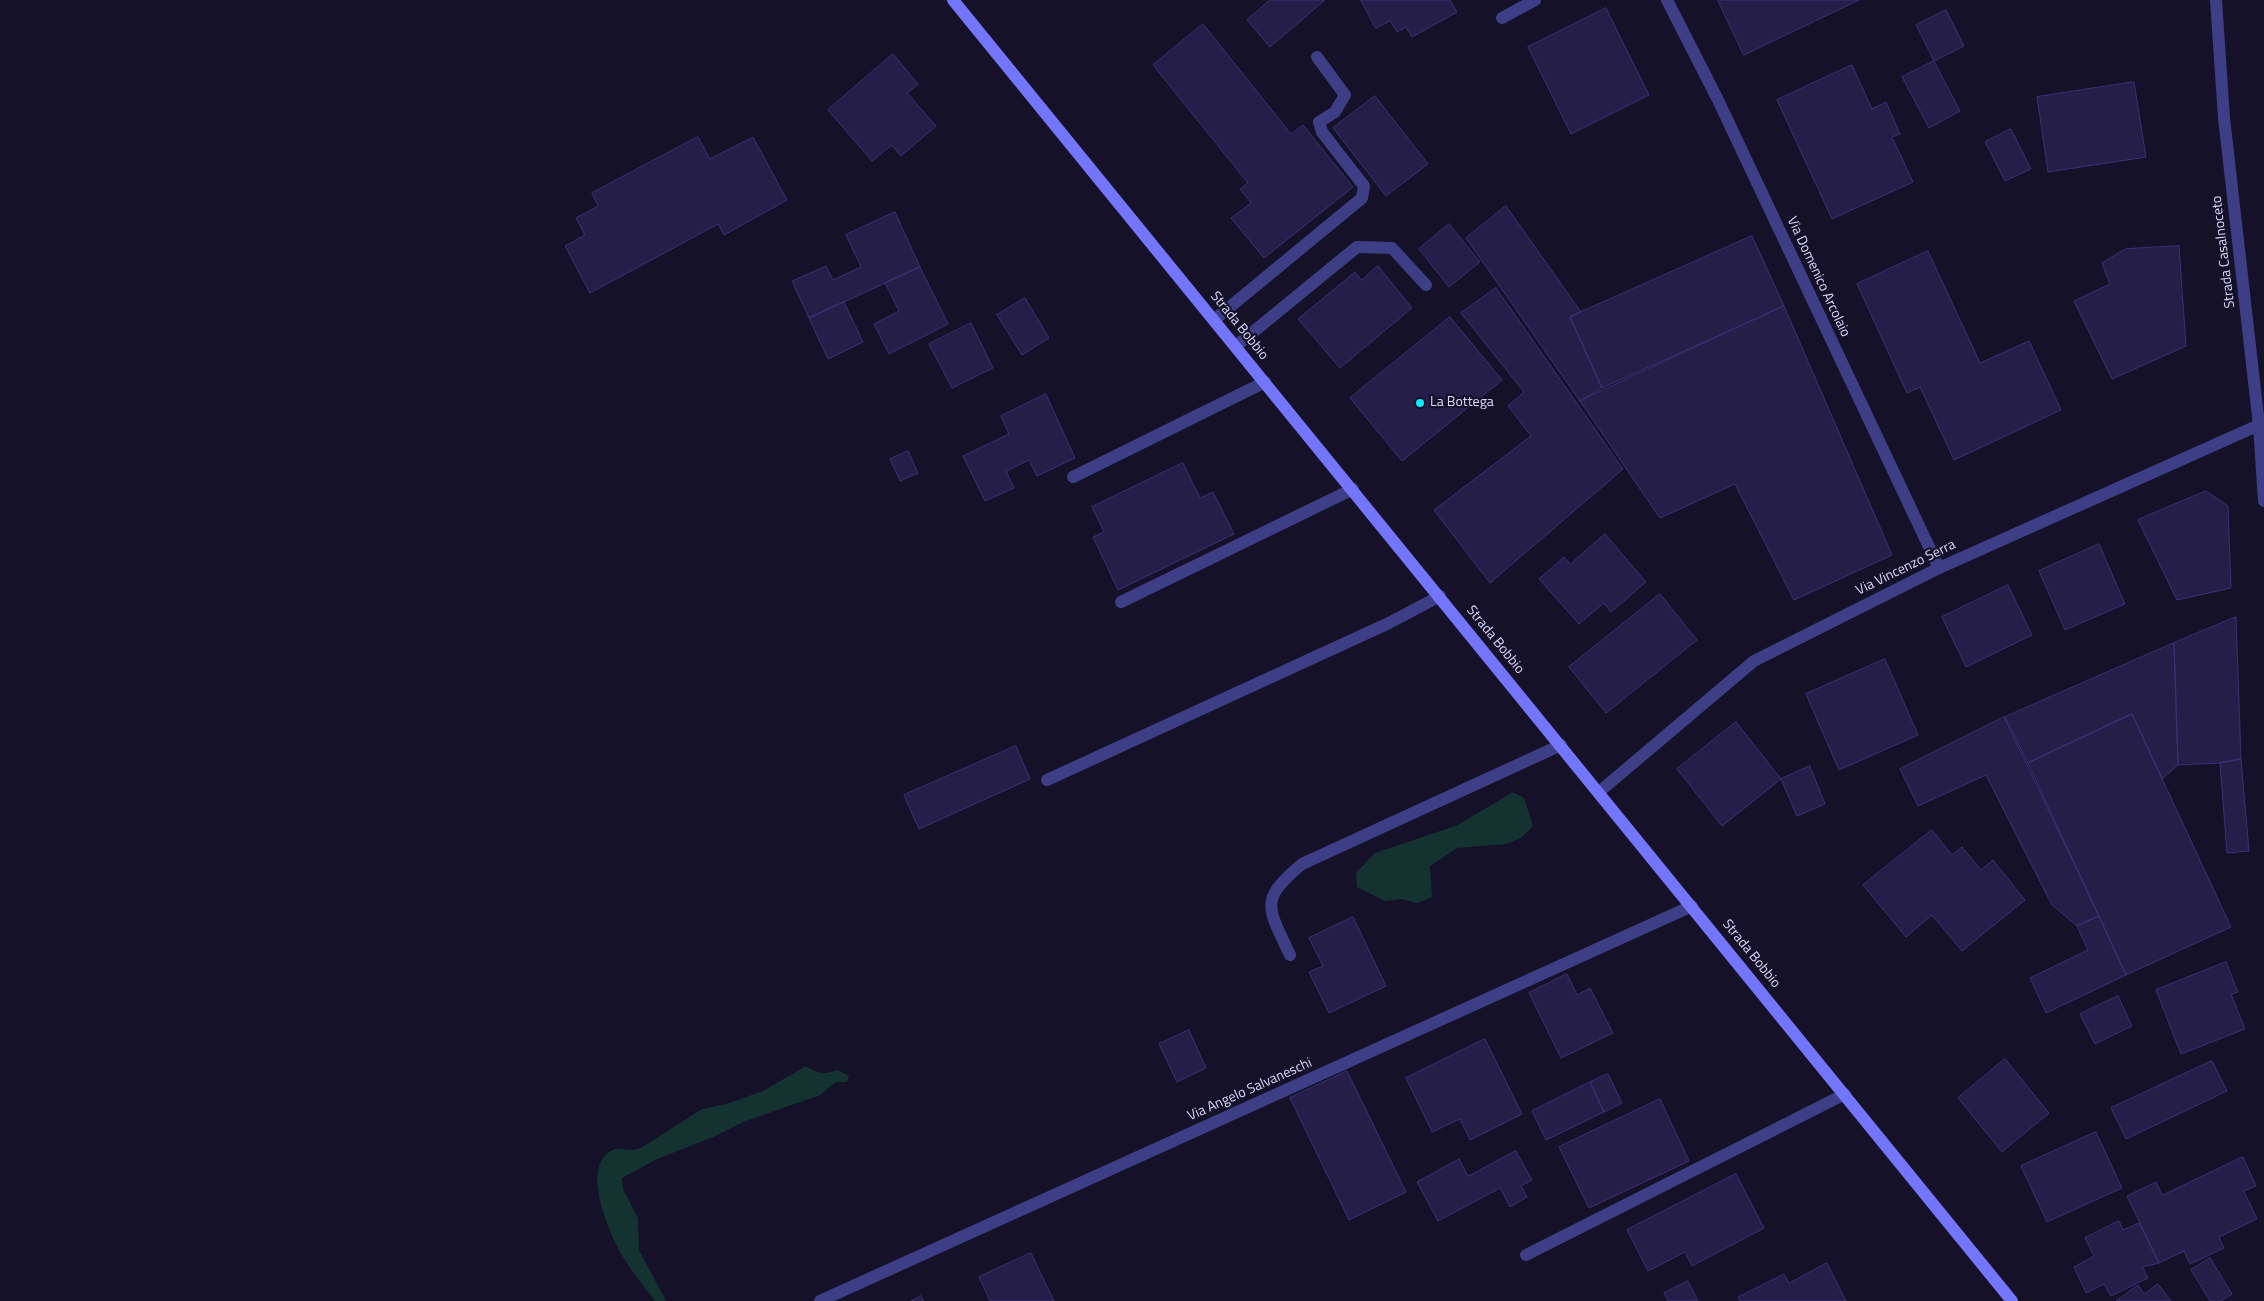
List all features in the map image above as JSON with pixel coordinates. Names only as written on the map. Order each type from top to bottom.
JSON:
[{"type":"main road","name":"Strada Bobbio","points":[[953,0],[1561,744],[2012,1301]]},
{"type":"street","points":[[1502,18],[1535,0]]},
{"type":"street","name":"Via Domenico Arcolaio","points":[[1667,0],[1718,100],[1939,568]]},
{"type":"street","name":"Strada Casalnoceto","points":[[2216,0],[2224,118],[2259,425],[2264,499]]},
{"type":"street","points":[[1214,320],[1362,198],[1364,186],[1322,132],[1319,122],[1335,112],[1345,95],[1317,57]]},
{"type":"street","points":[[1236,346],[1357,247],[1392,248],[1426,285]]},
{"type":"street","points":[[1073,477],[1265,382]]},
{"type":"street","name":"Via Vincenzo Serra","points":[[1599,792],[1754,661],[1939,568],[2259,425]]},
{"type":"street","points":[[1121,602],[1353,490]]},
{"type":"street","points":[[1048,780],[1389,623],[1440,596]]},
{"type":"street","points":[[1290,955],[1273,917],[1270,902],[1280,883],[1302,864],[1561,744]]},
{"type":"street","name":"Via Angelo Salvaneschi","points":[[820,1301],[1692,906]]},
{"type":"street","points":[[1526,1255],[1844,1094]]},
{"type":"green space","points":[[1513,792],[1524,798],[1533,826],[1521,838],[1506,844],[1457,848],[1430,866],[1432,897],[1417,903],[1402,899],[1385,901],[1357,887],[1356,873],[1375,853],[1458,825]]},
{"type":"green space","points":[[806,1066],[821,1073],[838,1070],[849,1076],[847,1082],[836,1082],[820,1095],[743,1122],[713,1137],[657,1159],[622,1178],[623,1189],[638,1218],[639,1250],[666,1301],[655,1301],[633,1273],[617,1245],[605,1217],[598,1187],[598,1173],[601,1161],[609,1152],[615,1149],[631,1150],[641,1148],[702,1109],[727,1104],[763,1091]]},
{"type":"building","points":[[1270,0],[1325,0],[1270,47],[1247,20]]},
{"type":"building","points":[[1361,0],[1450,0],[1457,12],[1412,37],[1406,27],[1397,32],[1390,21],[1376,28]]},
{"type":"building","points":[[1718,0],[1859,0],[1744,55]]},
{"type":"building","points":[[1606,8],[1649,95],[1571,134],[1528,47]]},
{"type":"building","points":[[1946,10],[1964,46],[1934,61],[1916,25]]},
{"type":"building","points":[[1203,24],[1291,134],[1303,125],[1353,187],[1264,258],[1231,218],[1251,203],[1240,189],[1248,183],[1153,65]]},
{"type":"building","points":[[893,54],[918,84],[907,93],[936,126],[901,156],[892,145],[872,161],[828,110]]},
{"type":"building","points":[[1934,61],[1960,111],[1929,128],[1902,77]]},
{"type":"building","points":[[1852,65],[1872,109],[1886,102],[1900,134],[1892,137],[1913,182],[1832,219],[1777,100]]},
{"type":"building","points":[[2134,82],[2146,157],[2048,172],[2037,97]]},
{"type":"building","points":[[1375,96],[1428,164],[1386,196],[1333,128]]},
{"type":"building","points":[[2011,129],[2031,169],[2005,181],[1985,142]]},
{"type":"building","points":[[698,137],[710,159],[753,137],[787,200],[724,235],[718,224],[590,293],[565,246],[585,235],[576,218],[598,206],[592,193]]},
{"type":"building","points":[[1506,206],[1581,312],[1570,317],[1602,388],[1580,401],[1466,238]]},
{"type":"building","points":[[895,212],[920,267],[809,318],[792,281],[826,266],[833,280],[861,267],[846,235]]},
{"type":"building","points":[[1449,224],[1480,262],[1449,287],[1419,249]]},
{"type":"building","points":[[1752,236],[1784,306],[1602,388],[1570,317]]},
{"type":"building","points":[[2179,246],[2186,346],[2112,379],[2074,301],[2110,284],[2102,263],[2125,249]]},
{"type":"building","points":[[1928,251],[1980,363],[2029,341],[2061,410],[1954,460],[1920,387],[1907,393],[1857,284]]},
{"type":"building","points":[[1378,266],[1412,308],[1340,368],[1298,319],[1355,272],[1361,280]]},
{"type":"building","points":[[920,267],[948,324],[889,354],[874,324],[899,311],[885,283]]},
{"type":"building","points":[[1496,288],[1623,469],[1490,583],[1434,510],[1531,436],[1508,406],[1524,392],[1461,313]]},
{"type":"building","points":[[1025,298],[1049,338],[1022,355],[997,315]]},
{"type":"building","points":[[844,302],[863,342],[828,359],[809,318]]},
{"type":"building","points":[[1784,306],[1892,555],[1794,600],[1735,484],[1660,518],[1580,401]]},
{"type":"building","points":[[1450,317],[1502,380],[1402,461],[1350,398]]},
{"type":"building","points":[[971,323],[993,368],[952,388],[929,344]]},
{"type":"building","points":[[1046,394],[1075,458],[1037,476],[1029,460],[1006,471],[1014,488],[985,501],[963,456],[1009,434],[1001,416]]},
{"type":"building","points":[[908,451],[918,473],[900,481],[890,459]]},
{"type":"building","points":[[1183,463],[1200,498],[1213,492],[1234,534],[1118,590],[1093,537],[1104,532],[1092,507]]},
{"type":"building","points":[[2206,491],[2228,506],[2231,588],[2177,600],[2138,520]]},
{"type":"building","points":[[1605,534],[1646,582],[1611,612],[1604,603],[1579,624],[1539,579],[1564,557],[1570,564]]},
{"type":"building","points":[[2099,544],[2125,604],[2065,630],[2039,571]]},
{"type":"building","points":[[2008,585],[2032,635],[1966,667],[1942,617]]},
{"type":"building","points":[[1660,594],[1697,640],[1606,713],[1569,667]]},
{"type":"building","points":[[2236,617],[2241,759],[2220,763],[2178,765],[2174,643]]},
{"type":"building","points":[[2174,643],[2178,765],[2162,779],[2132,714],[2028,763],[2005,717]]},
{"type":"building","points":[[1885,659],[1918,735],[1839,770],[1806,694]]},
{"type":"building","points":[[2132,714],[2231,927],[2126,975],[2028,763]]},
{"type":"building","points":[[2004,717],[2099,916],[2077,926],[2052,905],[1986,775],[1918,806],[1900,769]]},
{"type":"building","points":[[1736,722],[1781,779],[1722,826],[1677,769]]},
{"type":"building","points":[[1016,746],[1030,779],[919,829],[904,795]]},
{"type":"building","points":[[2241,759],[2249,851],[2227,853],[2220,763]]},
{"type":"building","points":[[1810,766],[1825,804],[1797,816],[1781,779]]},
{"type":"building","points":[[1932,830],[1952,855],[1962,847],[1981,870],[1993,860],[2025,900],[1962,951],[1932,915],[1906,937],[1863,885]]},
{"type":"building","points":[[2099,916],[2126,975],[2046,1013],[2030,978],[2088,950],[2077,926]]},
{"type":"building","points":[[1353,917],[1386,986],[1329,1013],[1309,972],[1323,966],[1309,938]]},
{"type":"building","points":[[2226,962],[2238,992],[2231,994],[2245,1029],[2181,1054],[2156,990]]},
{"type":"building","points":[[1567,974],[1577,995],[1590,988],[1613,1033],[1561,1058],[1529,993]]},
{"type":"building","points":[[2118,996],[2132,1026],[2095,1044],[2080,1014]]},
{"type":"building","points":[[1189,1030],[1206,1068],[1177,1082],[1159,1044]]},
{"type":"building","points":[[1485,1039],[1522,1114],[1470,1140],[1460,1119],[1432,1132],[1406,1078]]},
{"type":"building","points":[[2005,1059],[2049,1113],[2002,1152],[1958,1098]]},
{"type":"building","points":[[2212,1061],[2227,1091],[2126,1139],[2111,1108]]},
{"type":"building","points":[[1347,1071],[1406,1192],[1349,1220],[1290,1098]]},
{"type":"building","points":[[1608,1074],[1622,1103],[1604,1112],[1590,1082]]},
{"type":"building","points":[[1590,1082],[1604,1112],[1546,1140],[1532,1111]]},
{"type":"building","points":[[1660,1099],[1689,1161],[1589,1208],[1559,1147]]},
{"type":"building","points":[[2096,1132],[2122,1188],[2047,1222],[2021,1166]]},
{"type":"building","points":[[1516,1151],[1532,1180],[1521,1186],[1527,1197],[1510,1207],[1500,1188],[1438,1221],[1417,1182],[1459,1159],[1468,1176]]},
{"type":"building","points":[[2243,1157],[2256,1186],[2244,1191],[2257,1219],[2219,1237],[2224,1248],[2190,1264],[2184,1251],[2159,1263],[2127,1196],[2156,1182],[2162,1195]]},
{"type":"building","points":[[1736,1174],[1764,1228],[1692,1266],[1685,1252],[1648,1271],[1627,1230]]},
{"type":"building","points":[[2119,1221],[2123,1230],[2139,1223],[2159,1263],[2142,1267],[2148,1278],[2111,1296],[2104,1284],[2086,1293],[2074,1267],[2094,1256],[2085,1238]]},
{"type":"building","points":[[1031,1253],[1054,1301],[990,1301],[979,1277]]},
{"type":"building","points":[[2210,1258],[2232,1294],[2221,1301],[2210,1301],[2191,1270]]},
{"type":"building","points":[[1827,1263],[1846,1301],[1740,1301],[1738,1297],[1784,1274],[1789,1283]]},
{"type":"building","points":[[1688,1281],[1698,1301],[1668,1301],[1664,1293]]},
{"type":"building","points":[[2158,1284],[2171,1301],[2116,1301],[2138,1285],[2144,1294]]},
{"type":"building","points":[[921,1296],[924,1301],[911,1301]]},
{"type":"place","name":"La Bottega","points":[[1420,403]]}]
